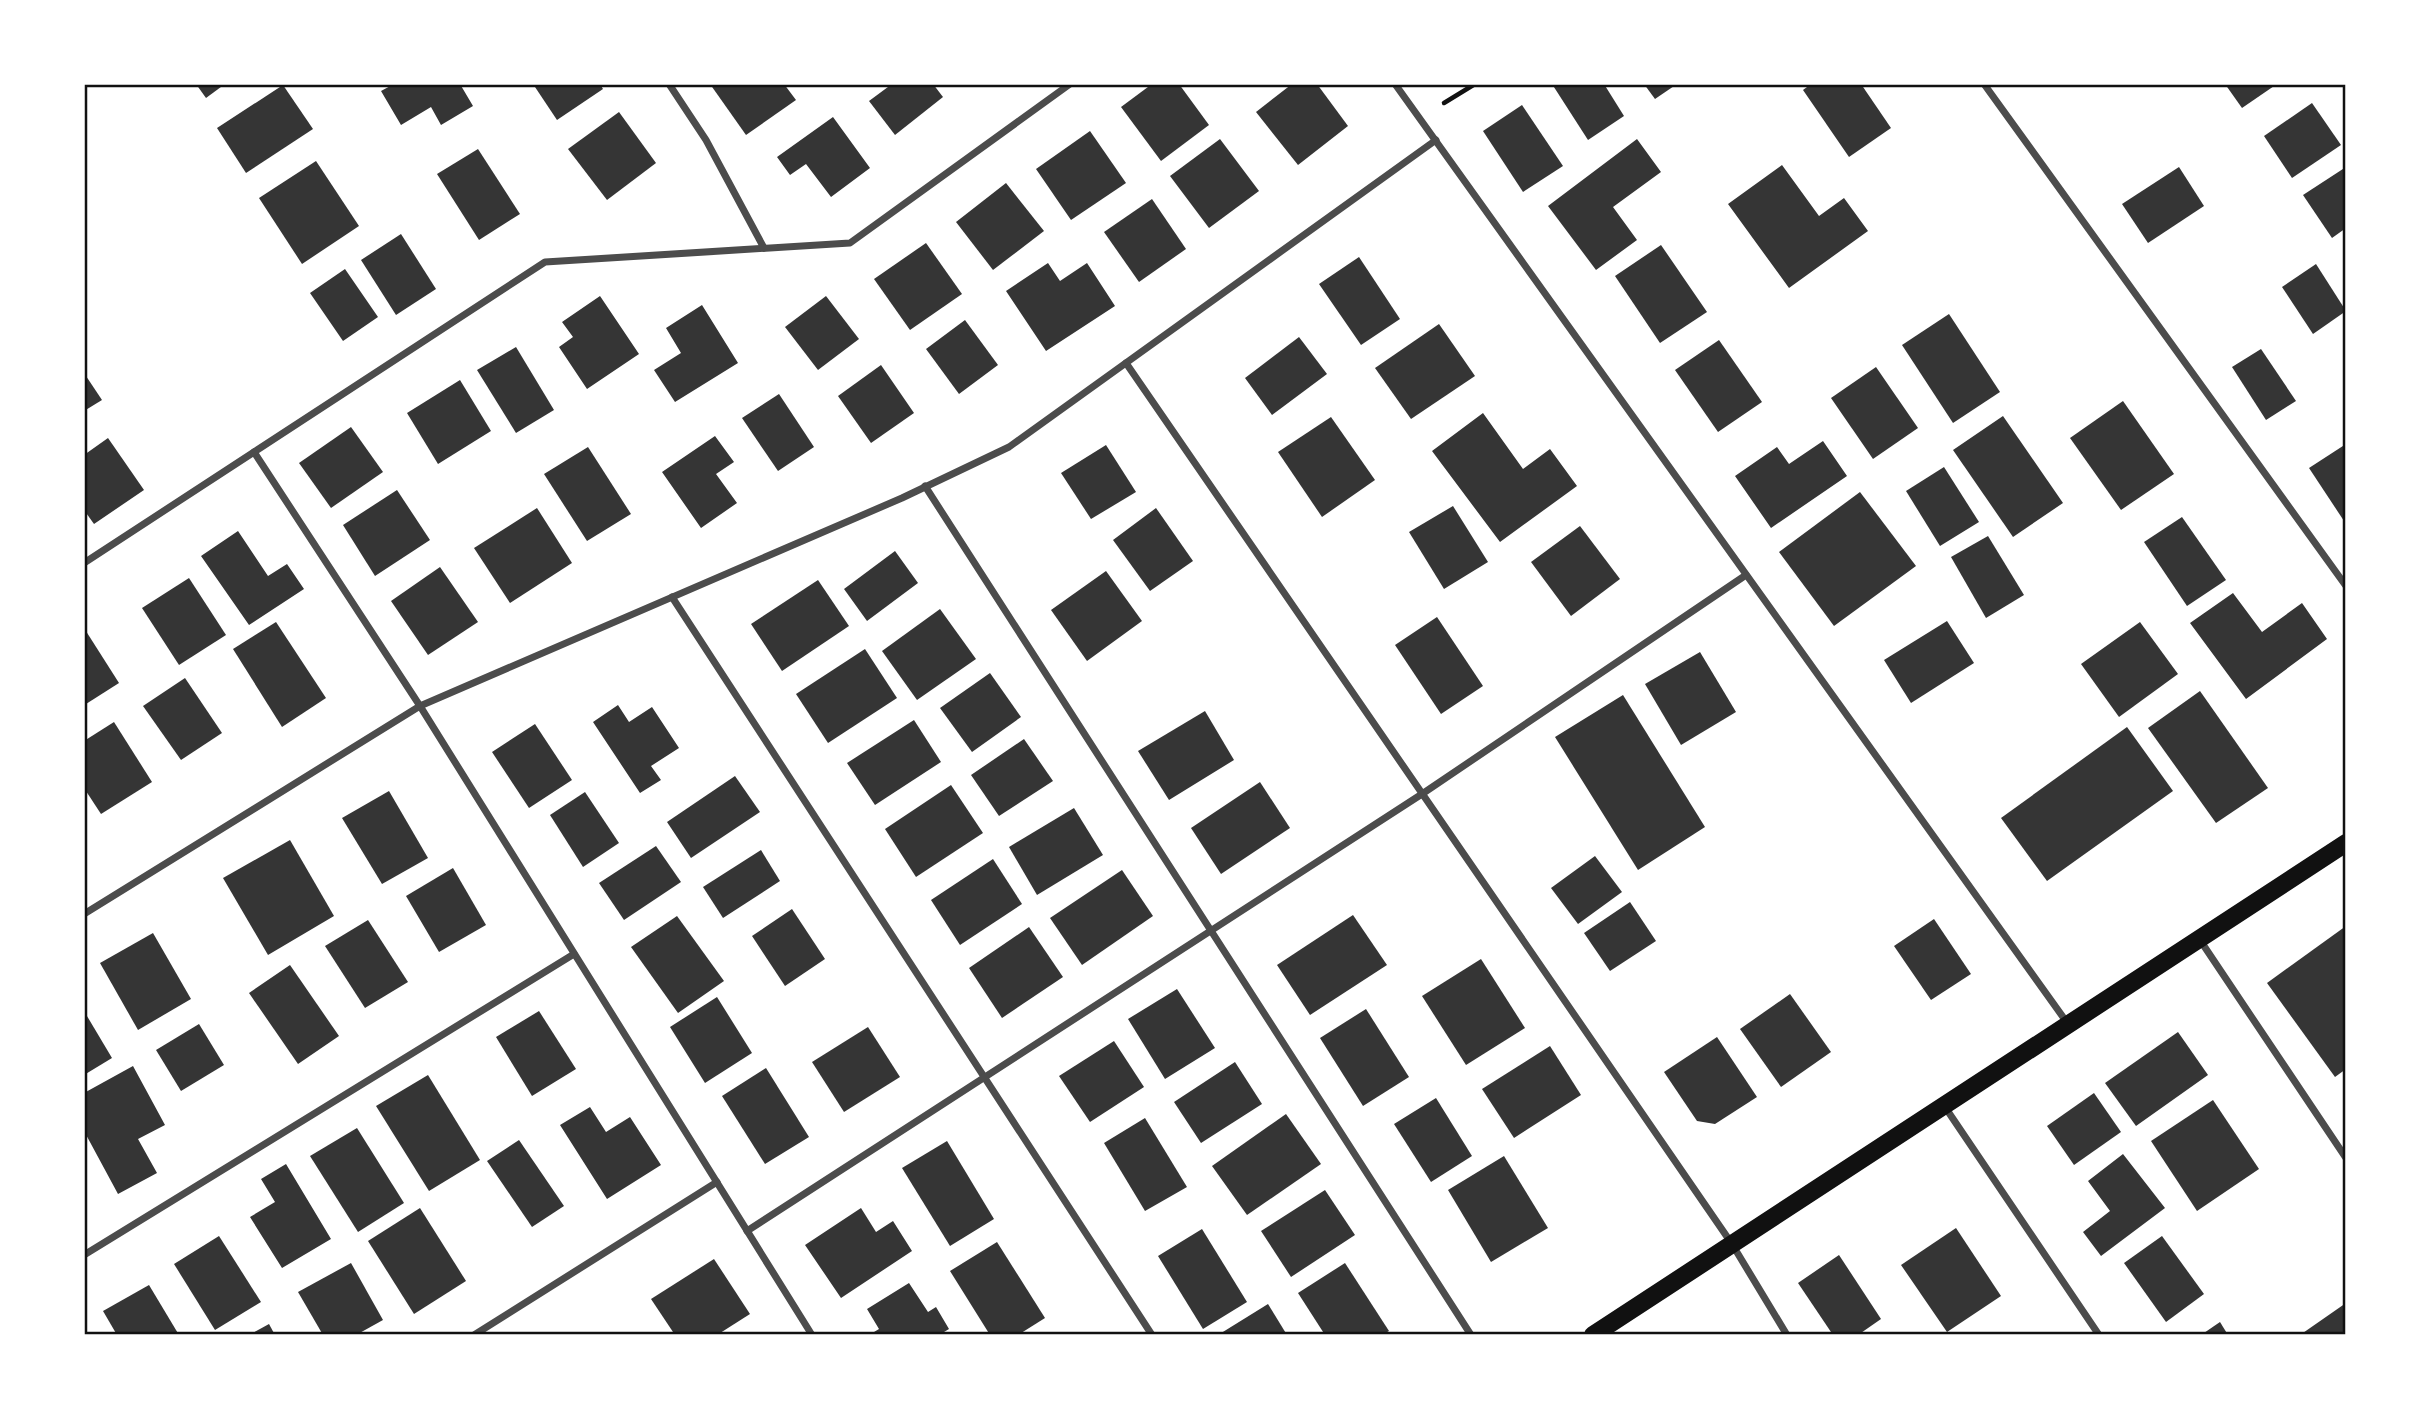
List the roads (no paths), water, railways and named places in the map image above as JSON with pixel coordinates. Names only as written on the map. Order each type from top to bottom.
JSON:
[{"type":"main road","points":[[1593,1335],[2346,843]]},
{"type":"street","points":[[669,84],[706,140],[764,248]]},
{"type":"street","points":[[84,563],[545,262],[850,243],[1070,84]]},
{"type":"street","points":[[1395,84],[2068,1025]]},
{"type":"street","points":[[1984,84],[2346,586]]},
{"type":"street","points":[[84,914],[420,706],[1009,447],[1436,140]]},
{"type":"street","points":[[1126,363],[1732,1244],[1787,1335]]},
{"type":"street","points":[[254,452],[420,706],[812,1335]]},
{"type":"street","points":[[925,486],[1471,1335]]},
{"type":"street","points":[[747,1231],[1422,794],[1746,575]]},
{"type":"street","points":[[672,597],[1152,1335]]},
{"type":"street","points":[[2199,940],[2346,1158]]},
{"type":"street","points":[[84,1255],[574,954]]},
{"type":"street","points":[[1945,1106],[2099,1335]]},
{"type":"street","points":[[474,1335],[717,1182]]}]
